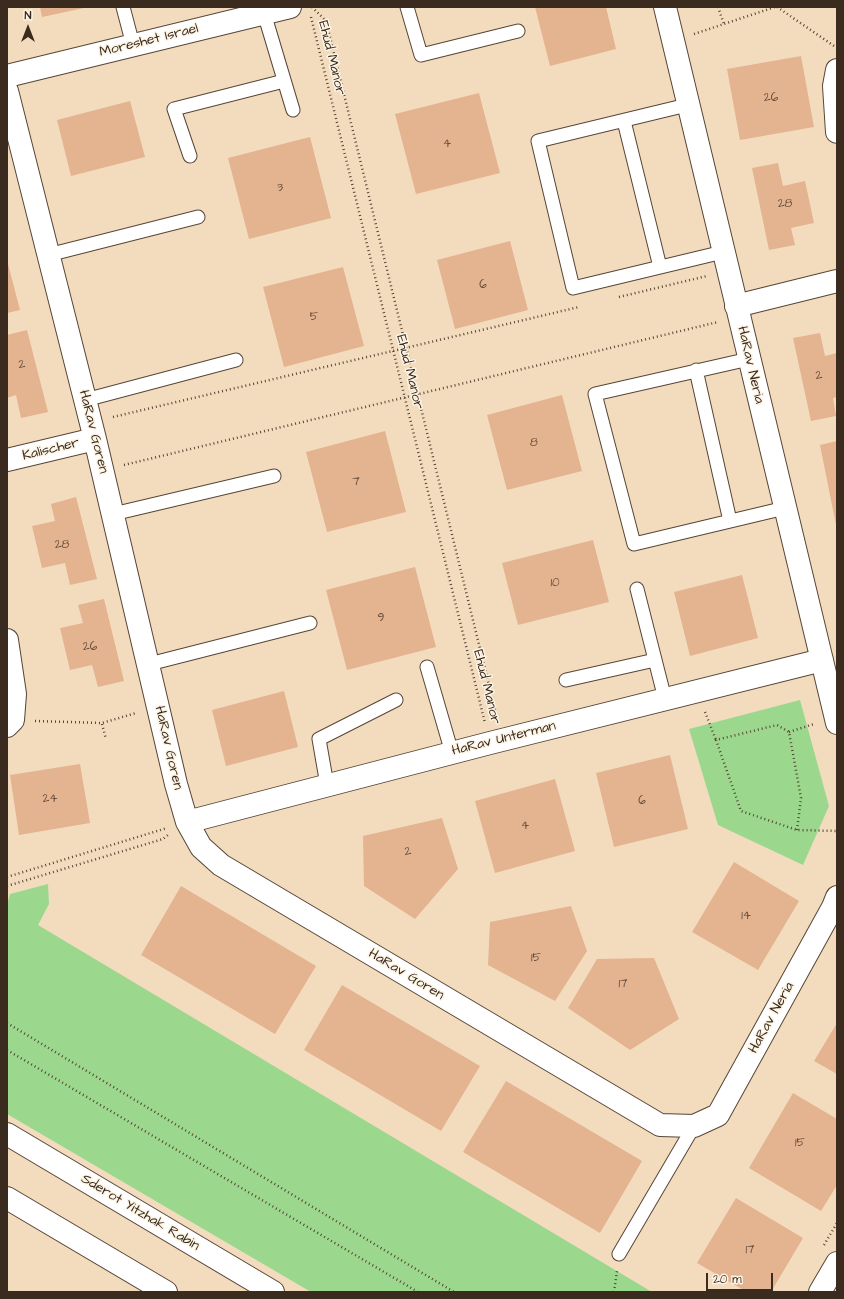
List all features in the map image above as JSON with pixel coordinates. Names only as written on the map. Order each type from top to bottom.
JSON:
[{"type":"street","name":"HaRav Neria","points":[[665,7],[687,105],[836,720]]},
{"type":"street","name":"Moreshet Israel","points":[[7,76],[264,13],[300,11]]},
{"type":"street","points":[[837,70],[834,86],[837,132]]},
{"type":"street","name":"HaRav Goren","points":[[7,90],[93,431],[176,784],[187,822],[201,847],[221,866],[660,1125],[694,1126]]},
{"type":"street","points":[[738,312],[837,281]]},
{"type":"street","name":"Kalischer","points":[[7,460],[93,431]]},
{"type":"street","points":[[7,640],[15,694],[10,723]]},
{"type":"street","name":"HaRav Unterman","points":[[187,822],[496,741],[822,660]]},
{"type":"street","name":"HaRav Neria","points":[[694,1126],[718,1115],[833,907],[837,897]]},
{"type":"street","name":"Sderot Yitzhak Rabin","points":[[7,1134],[273,1292]]},
{"type":"street","points":[[7,1198],[166,1292]]},
{"type":"street","points":[[820,1292],[837,1263]]},
{"type":"lane","points":[[123,7],[133,45]]},
{"type":"lane","points":[[407,7],[421,55],[518,31]]},
{"type":"lane","points":[[264,13],[293,110]]},
{"type":"lane","points":[[190,156],[174,109],[284,81]]},
{"type":"lane","points":[[687,105],[538,141],[571,280],[573,288],[660,267],[726,262]]},
{"type":"lane","points":[[624,121],[660,267]]},
{"type":"lane","points":[[48,255],[198,217]]},
{"type":"lane","points":[[749,359],[595,394],[634,544],[785,508]]},
{"type":"lane","points":[[85,400],[236,360]]},
{"type":"lane","points":[[696,370],[730,521]]},
{"type":"lane","points":[[113,514],[274,476]]},
{"type":"lane","points":[[637,589],[665,699]]},
{"type":"lane","points":[[149,664],[310,623]]},
{"type":"lane","points":[[566,680],[655,660]]},
{"type":"lane","points":[[427,667],[452,753]]},
{"type":"lane","points":[[327,785],[318,739],[396,700]]},
{"type":"lane","points":[[619,1254],[694,1126]]},
{"type":"path","points":[[312,7],[326,21],[418,394],[496,741]]},
{"type":"path","points":[[718,7],[724,24]]},
{"type":"path","points":[[672,41],[776,7],[837,48]]},
{"type":"path","name":"Ehud Manor","points":[[300,11],[393,351],[496,741]]},
{"type":"path","points":[[613,299],[726,262]]},
{"type":"path","points":[[93,431],[393,351],[582,306]]},
{"type":"path","points":[[102,470],[405,398],[738,312]]},
{"type":"path","points":[[698,691],[741,811],[797,830],[837,831]]},
{"type":"path","points":[[10,723],[102,724],[121,718]]},
{"type":"path","points":[[716,740],[777,725],[789,732],[836,720]]},
{"type":"path","points":[[102,724],[106,739]]},
{"type":"path","points":[[789,732],[801,798],[797,830]]},
{"type":"path","points":[[7,877],[187,822]]},
{"type":"path","points":[[7,886],[163,839],[187,822]]},
{"type":"path","points":[[7,1023],[454,1292]]},
{"type":"path","points":[[7,1050],[418,1292]]},
{"type":"green space","points":[[800,700],[829,806],[803,865],[718,825],[689,729]]},
{"type":"green space","points":[[48,884],[49,904],[38,925],[652,1292],[311,1292],[7,1114],[7,905],[10,894]]},
{"type":"building","points":[[40,7],[84,7],[84,8],[42,17]]},
{"type":"building","points":[[535,7],[606,7],[616,49],[550,66]]},
{"type":"building","points":[[801,56],[814,127],[740,140],[727,69]]},
{"type":"building","points":[[479,93],[500,173],[416,194],[395,114]]},
{"type":"building","points":[[130,101],[145,157],[71,176],[57,120]]},
{"type":"building","points":[[310,137],[331,218],[249,239],[228,158]]},
{"type":"building","points":[[778,163],[783,186],[805,181],[814,223],[791,228],[795,245],[769,250],[752,168]]},
{"type":"building","points":[[510,241],[528,310],[455,329],[437,260]]},
{"type":"building","points":[[7,260],[20,310],[7,313]]},
{"type":"building","points":[[343,267],[364,346],[284,367],[263,287]]},
{"type":"building","points":[[27,330],[48,412],[21,418],[16,395],[7,398],[7,335]]},
{"type":"building","points":[[820,333],[825,356],[837,353],[837,397],[833,398],[836,416],[811,421],[793,338]]},
{"type":"building","points":[[562,395],[582,471],[507,490],[487,415]]},
{"type":"building","points":[[385,431],[406,512],[327,532],[306,452]]},
{"type":"building","points":[[837,441],[837,525],[836,525],[820,445]]},
{"type":"building","points":[[76,497],[97,579],[70,585],[65,563],[42,568],[32,526],[55,521],[51,504]]},
{"type":"building","points":[[593,540],[609,602],[518,625],[502,563]]},
{"type":"building","points":[[415,567],[436,647],[347,670],[326,590]]},
{"type":"building","points":[[742,575],[758,638],[690,656],[674,592]]},
{"type":"building","points":[[104,599],[124,681],[98,687],[92,665],[70,670],[60,628],[83,623],[78,605]]},
{"type":"building","points":[[284,691],[298,747],[226,766],[212,710]]},
{"type":"building","points":[[670,755],[688,829],[614,847],[596,773]]},
{"type":"building","points":[[80,764],[90,823],[19,835],[10,775]]},
{"type":"building","points":[[555,779],[575,851],[495,873],[475,801]]},
{"type":"building","points":[[442,818],[458,869],[415,919],[364,886],[363,836]]},
{"type":"building","points":[[734,862],[799,901],[758,970],[692,932]]},
{"type":"building","points":[[181,886],[316,966],[275,1034],[141,955]]},
{"type":"building","points":[[571,906],[587,951],[555,1001],[488,965],[490,922]]},
{"type":"building","points":[[654,958],[679,1019],[630,1050],[568,1008],[597,959]]},
{"type":"building","points":[[342,985],[480,1066],[441,1131],[304,1050]]},
{"type":"building","points":[[837,1023],[837,1074],[814,1061]]},
{"type":"building","points":[[506,1081],[642,1161],[600,1233],[463,1152]]},
{"type":"building","points":[[793,1093],[837,1119],[837,1185],[821,1211],[749,1168]]},
{"type":"building","points":[[736,1198],[803,1238],[771,1292],[747,1292],[697,1263]]}]
